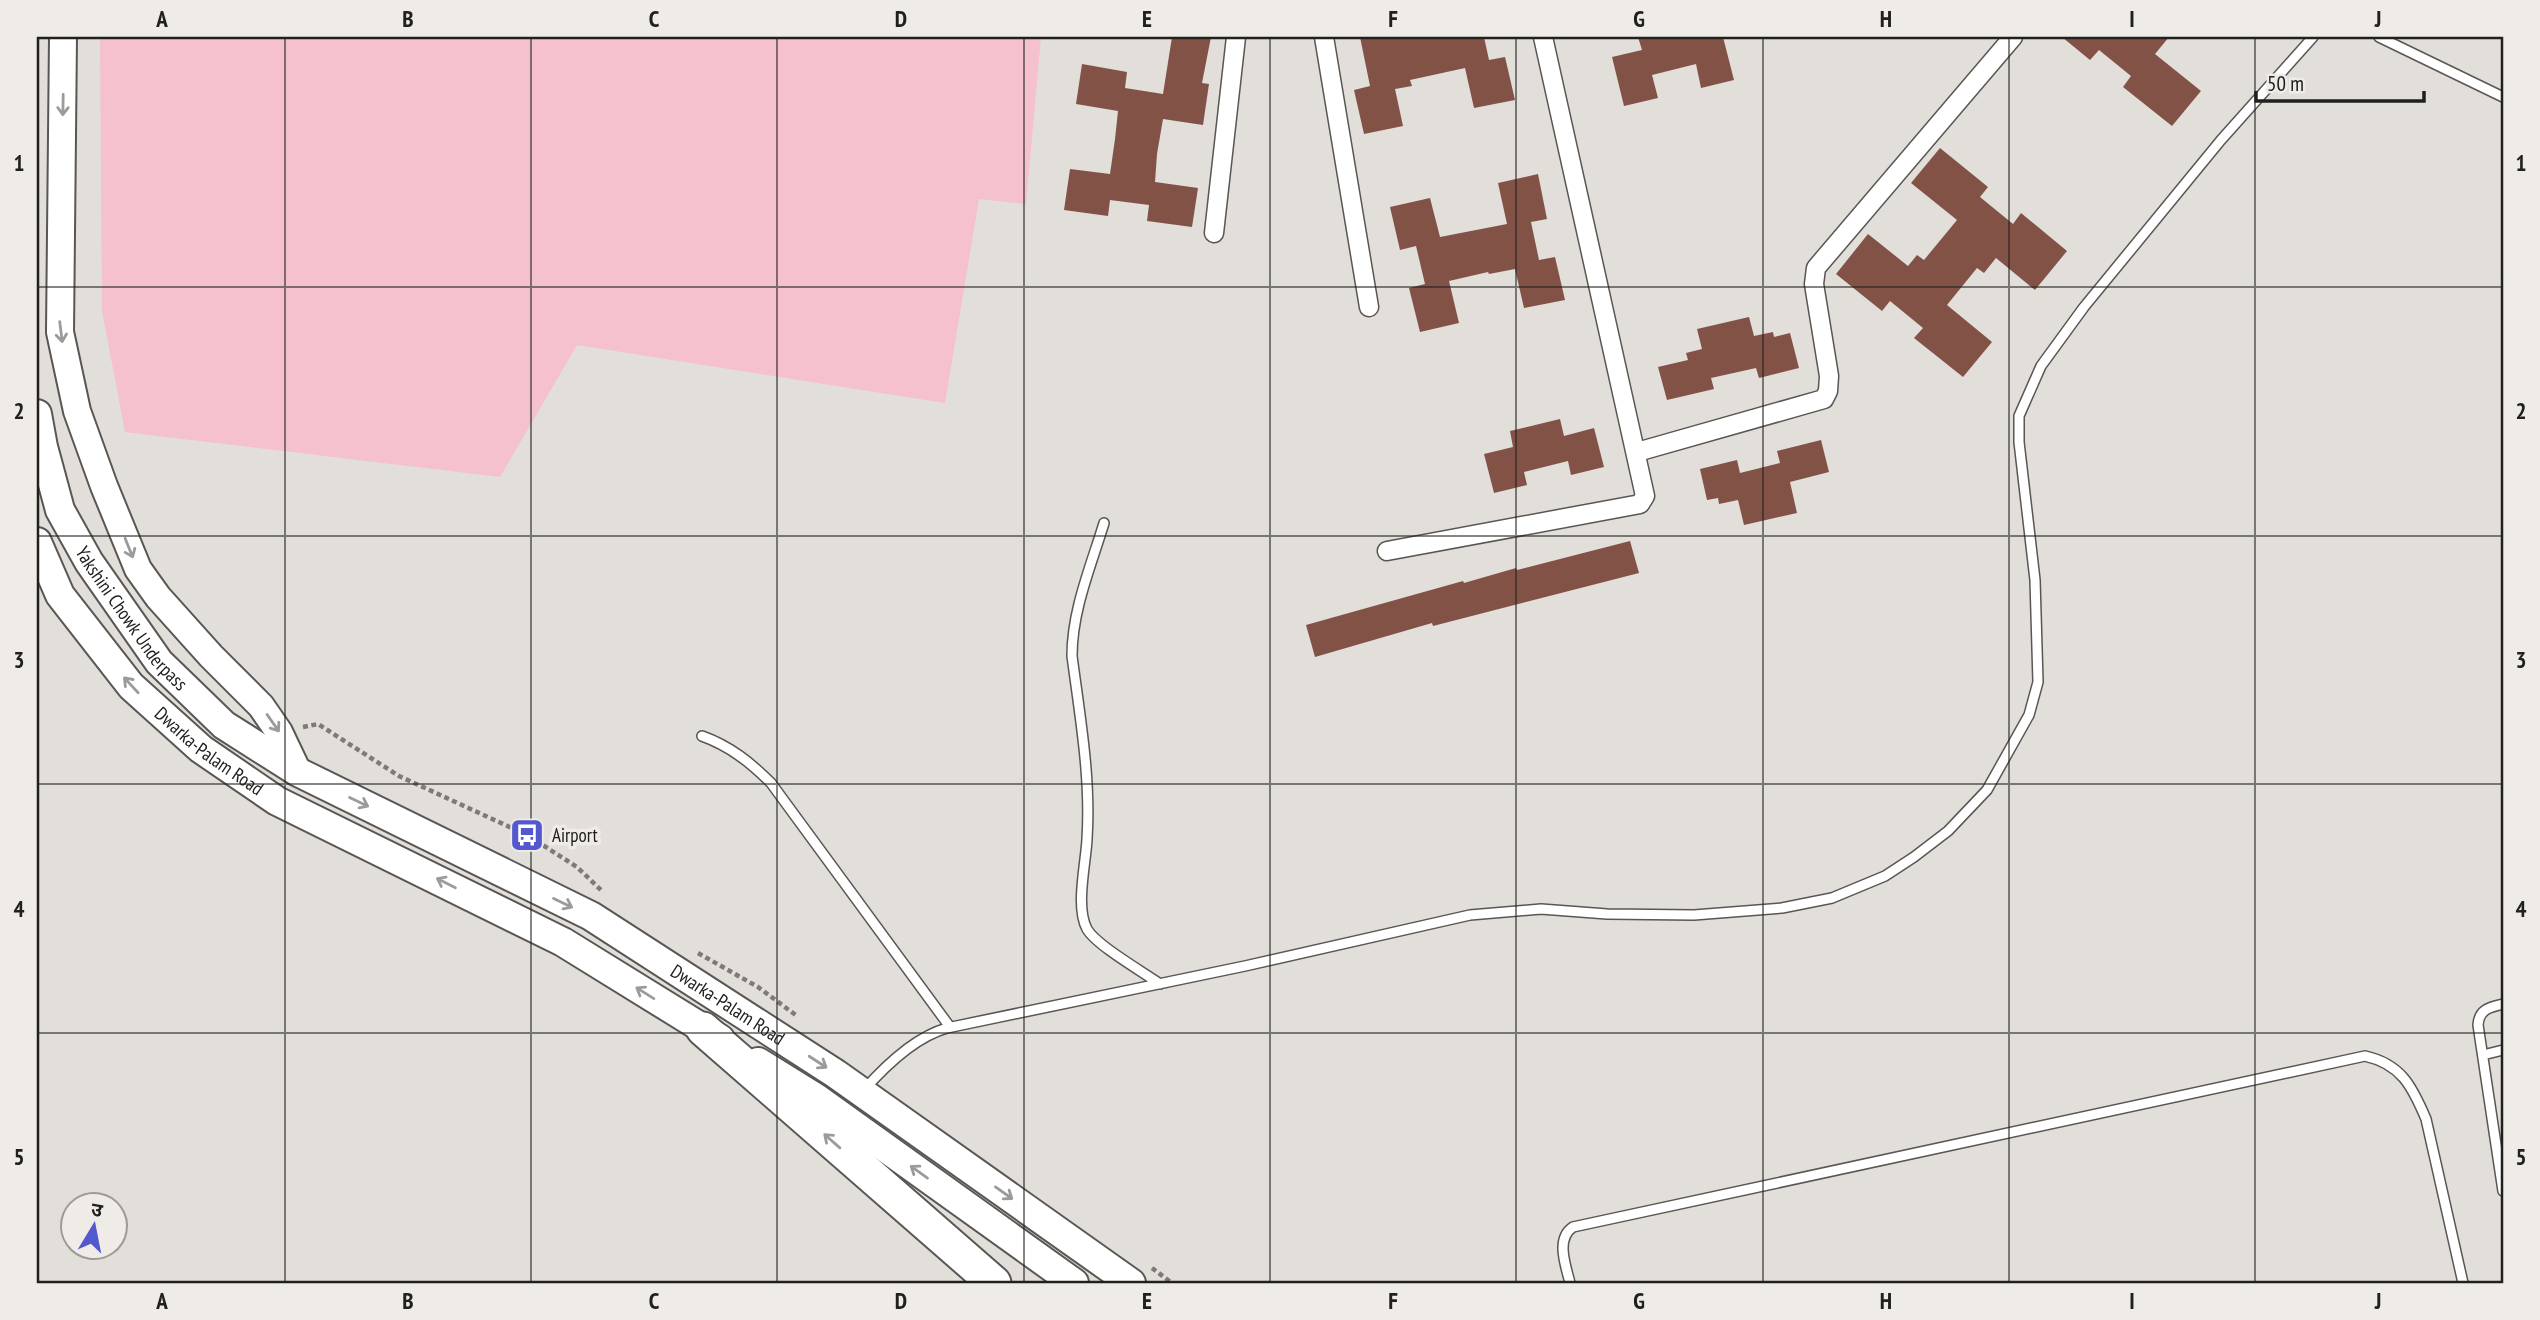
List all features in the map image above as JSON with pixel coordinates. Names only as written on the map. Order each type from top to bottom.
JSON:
[{"type":"highway","points":[[703,1029],[994,1283]]},
{"type":"main road","name":"Yakshini Chowk Underpass","points":[[37,414],[60,510],[89,562],[159,662],[224,724],[298,772]]},
{"type":"main road","name":"Dwarka-Palam Road","points":[[37,542],[60,595],[131,686],[201,749],[277,800],[563,942],[816,1098],[1074,1283]]},
{"type":"main road","name":"Dwarka-Palam Road","points":[[298,772],[591,916],[1141,1275]]},
{"type":"street","points":[[64,37],[59,321],[77,411],[138,569],[158,597],[247,691],[279,732],[298,772]]},
{"type":"street","points":[[1214,233],[1236,37]]},
{"type":"street","points":[[1324,37],[1369,307]]},
{"type":"street","points":[[1387,551],[1640,504],[1643,500],[1645,491],[1637,452],[1543,37]]},
{"type":"street","points":[[1637,452],[1824,399],[1828,391],[1829,376],[1814,284],[1816,268],[2013,37]]},
{"type":"lane","points":[[862,1092],[876,1076],[922,1038],[950,1027],[1160,984],[1470,915],[1510,910],[1694,915],[1782,908],[1832,898],[1885,876],[1948,831],[1987,790],[2029,715],[2038,682],[2035,580],[2018,442],[2019,416],[2025,397],[2041,366],[2084,307],[2221,140],[2313,37]]},
{"type":"lane","points":[[2379,37],[2503,97]]},
{"type":"lane","points":[[1104,523],[1079,604],[1072,640],[1086,769],[1088,817],[1082,894],[1083,916],[1087,930],[1097,940],[1160,984]]},
{"type":"lane","points":[[702,736],[733,750],[771,783],[950,1027]]},
{"type":"lane","points":[[2503,1003],[2486,1009],[2479,1017],[2478,1025],[2503,1191]]},
{"type":"lane","points":[[2483,1055],[2503,1049]]},
{"type":"lane","points":[[1570,1283],[1563,1246],[1568,1231],[1573,1227],[2365,1056],[2392,1066],[2405,1078],[2417,1096],[2426,1119],[2463,1283]]},
{"type":"path","points":[[279,732],[318,724],[399,776],[527,835],[577,867],[606,896]]},
{"type":"path","points":[[687,946],[758,987],[801,1020]]},
{"type":"path","points":[[1141,1275],[1172,1283]]},
{"type":"shaded area","points":[[100,37],[1041,37],[1026,204],[979,199],[945,403],[577,345],[500,477],[125,432],[102,311]]},
{"type":"building","points":[[1172,37],[1211,37],[1202,83],[1209,84],[1203,125],[1163,119],[1157,154],[1155,182],[1198,188],[1192,227],[1147,221],[1149,205],[1110,200],[1108,216],[1064,210],[1070,169],[1110,174],[1115,139],[1118,111],[1076,104],[1082,64],[1127,72],[1125,88],[1163,94]]},
{"type":"building","points":[[1360,37],[1484,37],[1489,60],[1505,57],[1515,100],[1474,108],[1465,68],[1410,80],[1412,86],[1395,89],[1403,126],[1364,134],[1354,90],[1370,86]]},
{"type":"building","points":[[1638,37],[1723,37],[1734,80],[1701,88],[1696,64],[1652,75],[1658,98],[1624,106],[1612,57],[1642,50]]},
{"type":"building","points":[[2062,37],[2169,37],[2155,54],[2201,91],[2172,126],[2123,87],[2131,76],[2099,50],[2090,60]]},
{"type":"building","points":[[1940,148],[1988,187],[1980,197],[2013,224],[2021,213],[2067,251],[2035,290],[1996,258],[1984,273],[1977,268],[1947,305],[1992,342],[1963,377],[1914,338],[1923,328],[1890,301],[1882,311],[1836,274],[1868,234],[1908,266],[1917,255],[1924,260],[1957,220],[1911,183]]},
{"type":"building","points":[[1538,174],[1547,219],[1531,222],[1539,260],[1555,257],[1565,300],[1524,308],[1515,269],[1488,272],[1449,281],[1459,323],[1420,332],[1409,288],[1425,284],[1416,246],[1400,250],[1390,207],[1430,198],[1440,237],[1507,224],[1498,183]]},
{"type":"building","points":[[1749,317],[1754,336],[1773,332],[1774,337],[1790,333],[1799,368],[1759,378],[1756,368],[1711,378],[1714,389],[1667,400],[1658,367],[1688,360],[1686,353],[1702,349],[1697,329]]},
{"type":"building","points":[[1560,419],[1564,436],[1594,428],[1604,467],[1571,475],[1568,461],[1524,472],[1527,485],[1494,493],[1484,454],[1513,447],[1510,431]]},
{"type":"building","points":[[1821,440],[1829,472],[1790,482],[1797,513],[1744,525],[1738,500],[1719,504],[1718,498],[1707,500],[1700,469],[1737,460],[1740,473],[1780,463],[1777,451]]},
{"type":"building","points":[[1630,541],[1639,573],[1433,626],[1432,623],[1315,657],[1306,625],[1463,581],[1464,583]]},
{"type":"place","name":"Airport","points":[[527,835]]}]
